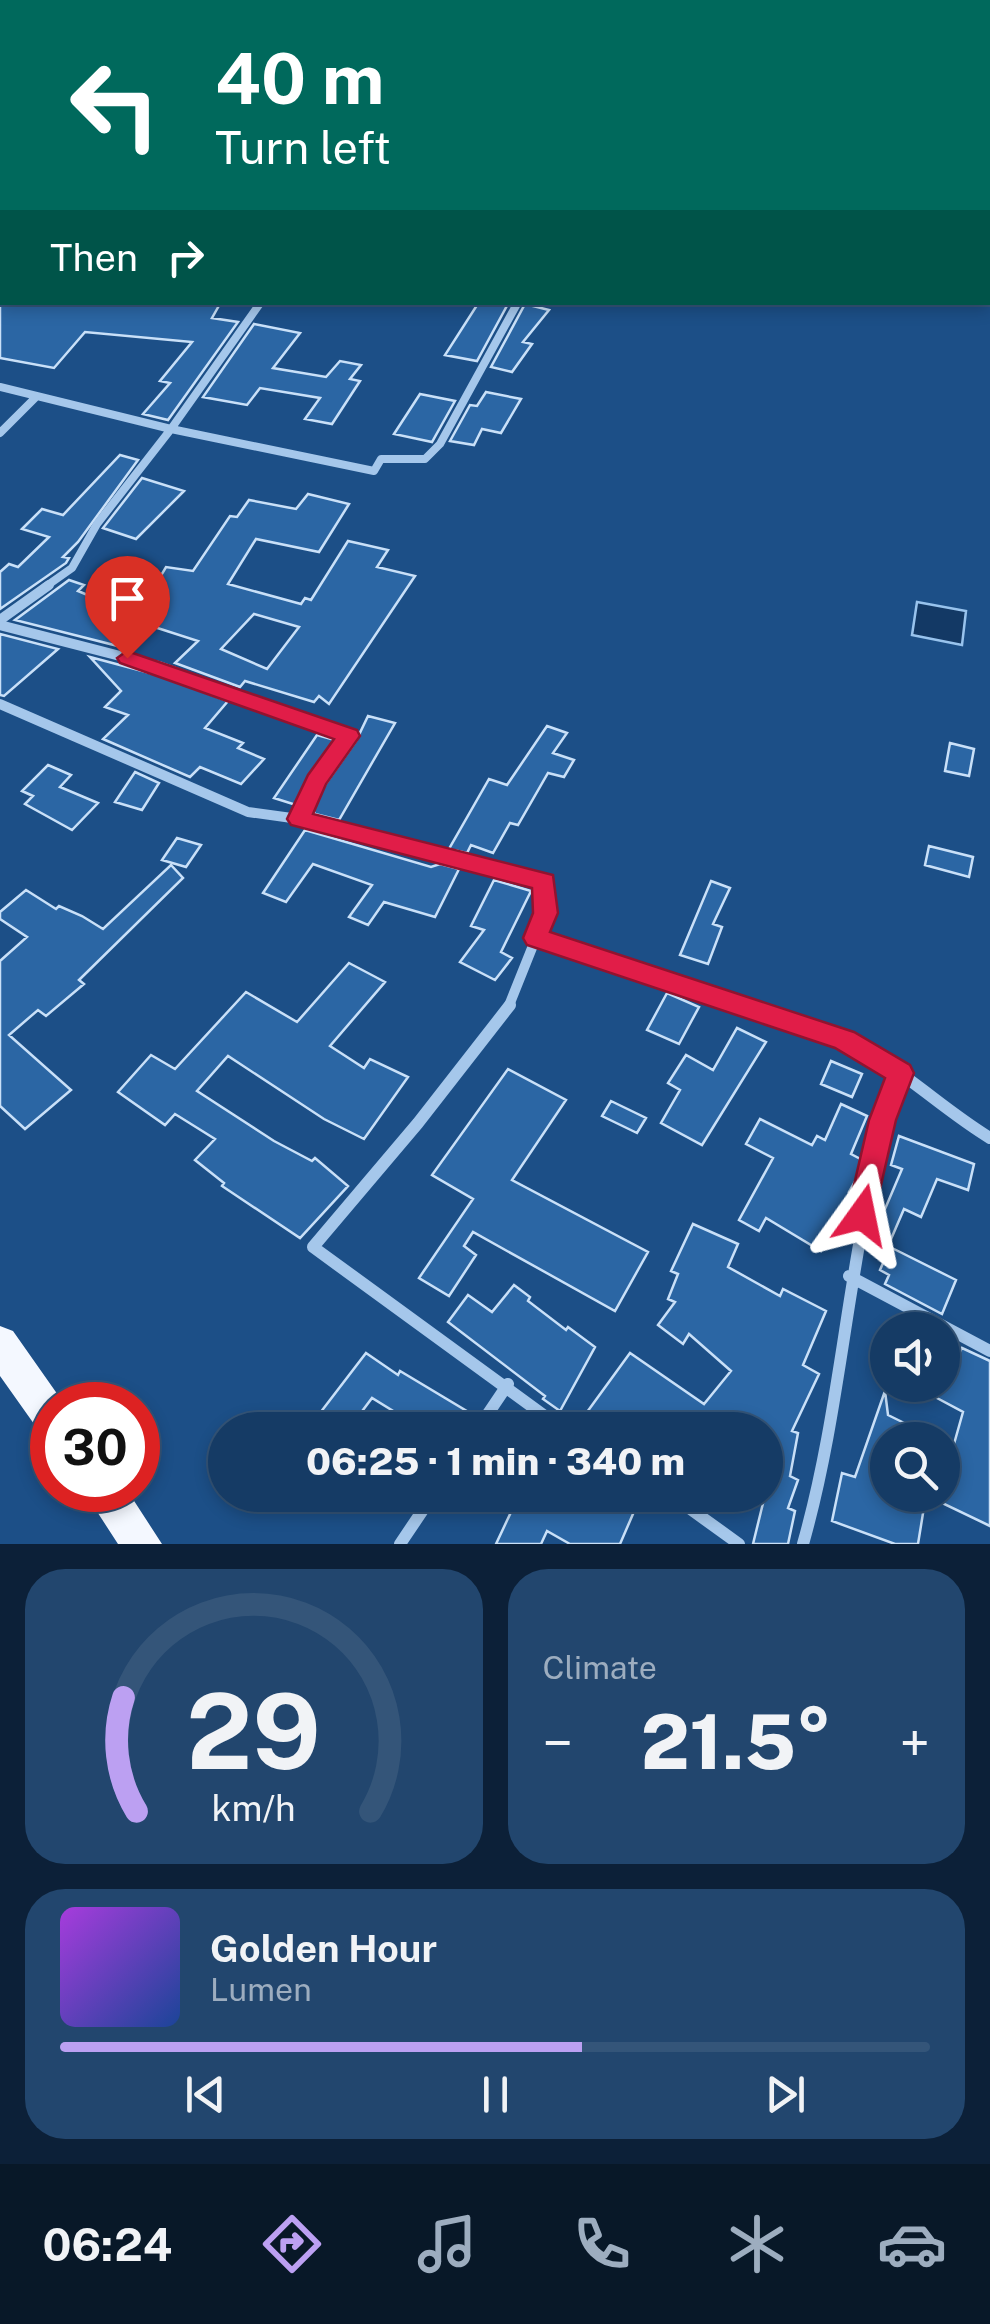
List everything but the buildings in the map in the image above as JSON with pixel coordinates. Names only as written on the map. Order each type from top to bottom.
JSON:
[{"type":"highway","points":[[0,1344],[30,1387]]},
{"type":"highway","points":[[119,1512],[142,1544]]},
{"type":"street","points":[[0,623],[72,568],[97,524],[172,429],[259,305]]},
{"type":"street","points":[[0,387],[172,429],[374,470],[382,460],[425,459],[440,444],[516,305]]},
{"type":"street","points":[[0,433],[36,396]]},
{"type":"street","points":[[0,623],[159,666],[349,736],[316,781],[299,819]]},
{"type":"street","points":[[0,704],[248,812],[299,819],[544,882],[546,913],[509,1007],[314,1247],[401,1315],[508,1384],[542,1412]]},
{"type":"street","points":[[536,938],[844,1040],[901,1073],[948,1112],[990,1138]]},
{"type":"street","points":[[803,1544],[826,1460],[849,1276],[882,1120],[901,1073]]},
{"type":"street","points":[[849,1276],[990,1351]]},
{"type":"street","points":[[489,1412],[508,1384]]},
{"type":"street","points":[[400,1544],[422,1512]]},
{"type":"street","points":[[695,1512],[739,1544]]},
{"type":"water","points":[[917,602],[966,611],[962,645],[912,635]]},
{"type":"route","points":[[127,658],[159,666],[349,736],[316,781],[299,819],[544,882],[546,913],[536,938],[844,1040],[901,1073],[882,1120],[862,1215]]}]
